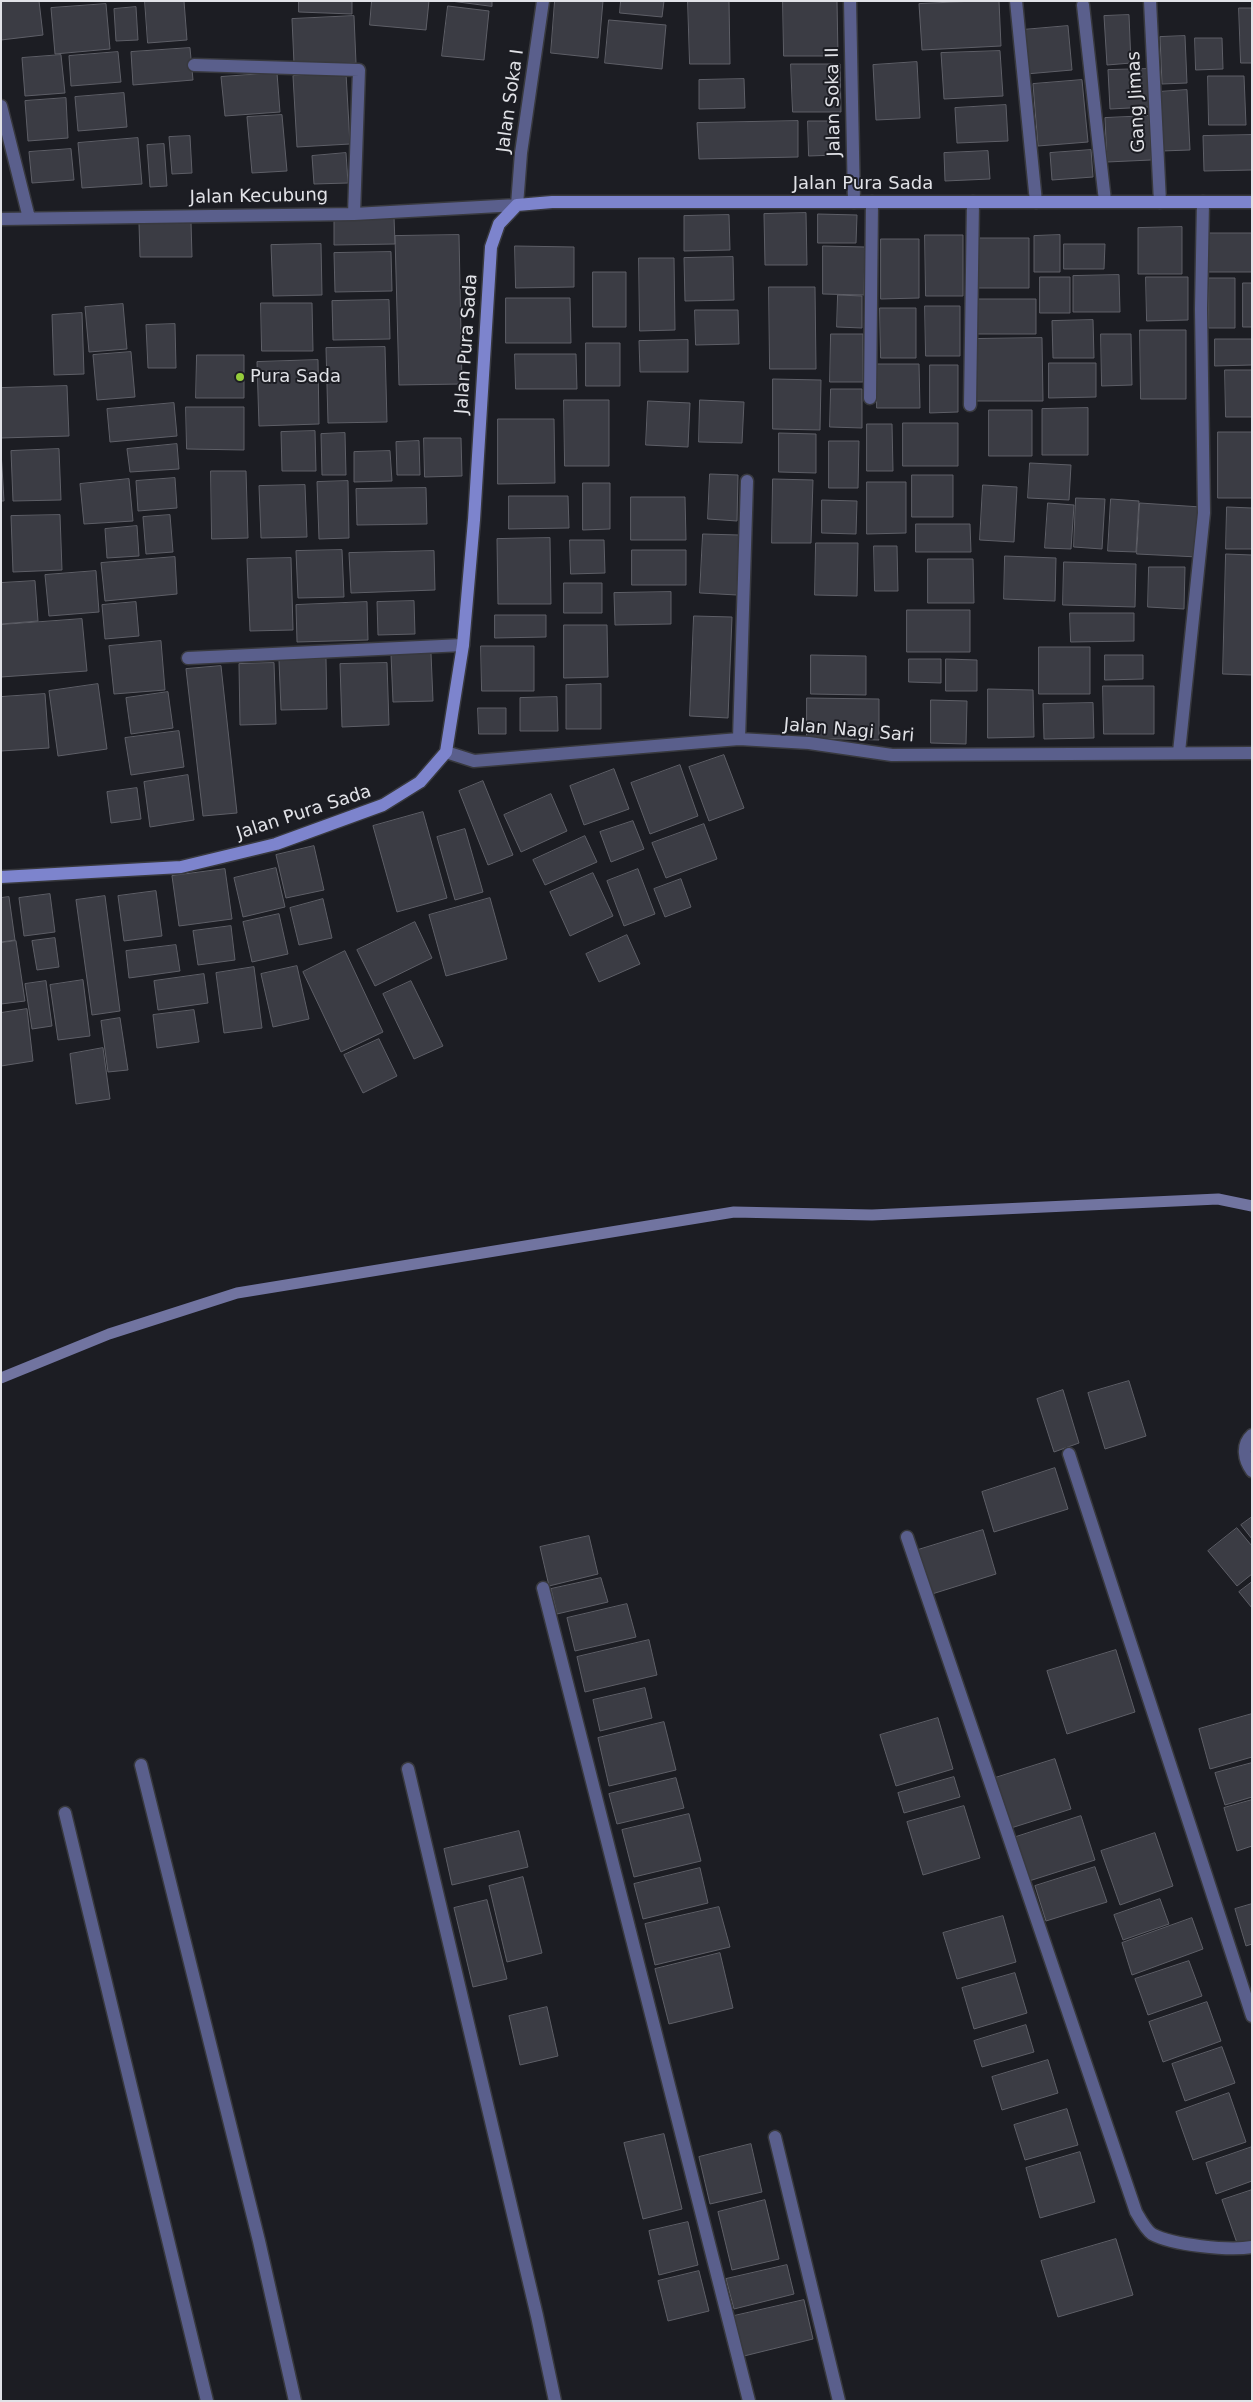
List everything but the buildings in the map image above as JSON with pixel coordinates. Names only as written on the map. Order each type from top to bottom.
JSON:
[{"type":"street","name":"Jalan Soka I","points":[[517,205],[521,153],[543,1]]},
{"type":"street","name":"Jalan Soka II","points":[[850,1],[854,202]]},
{"type":"street","points":[[1016,1],[1036,202]]},
{"type":"street","name":"Gang Jimas","points":[[1150,1],[1160,202]]},
{"type":"street","points":[[1083,5],[1105,201]]},
{"type":"street","points":[[194,65],[359,70],[354,214]]},
{"type":"street","points":[[1,106],[29,218]]},
{"type":"street","name":"Jalan Pura Sada","points":[[1,877],[181,867],[276,844],[383,805],[420,782],[446,752],[463,645],[474,520],[491,247],[499,224],[517,205],[552,202],[1252,202]]},
{"type":"street","points":[[870,398],[872,202]]},
{"type":"street","points":[[970,405],[973,202]]},
{"type":"street","points":[[1180,752],[1204,513],[1201,309],[1202,202]]},
{"type":"street","name":"Jalan Kecubung","points":[[1,219],[354,214],[517,205]]},
{"type":"street","points":[[740,739],[747,481]]},
{"type":"street","points":[[188,658],[463,645]]},
{"type":"street","name":"Jalan Nagi Sari","points":[[446,752],[474,761],[740,739],[809,743],[892,755],[1252,753]]},
{"type":"street","points":[[1252,1435],[1248,1439],[1244,1451],[1248,1466],[1252,1471]]},
{"type":"street","points":[[1069,1454],[1252,2016]]},
{"type":"street","points":[[907,1537],[1136,2212],[1151,2233],[1172,2240],[1223,2249],[1252,2247]]},
{"type":"street","points":[[543,1588],[749,2401]]},
{"type":"street","points":[[141,1765],[259,2242],[295,2401]]},
{"type":"street","points":[[408,1769],[537,2316],[555,2401]]},
{"type":"street","points":[[65,1813],[207,2401]]},
{"type":"street","points":[[775,2137],[839,2401]]},
{"type":"waterway","points":[[1,1378],[109,1334],[237,1293],[734,1212],[872,1215],[1218,1199],[1252,1206]]},
{"type":"place","name":"Pura Sada","points":[[240,377]]}]
